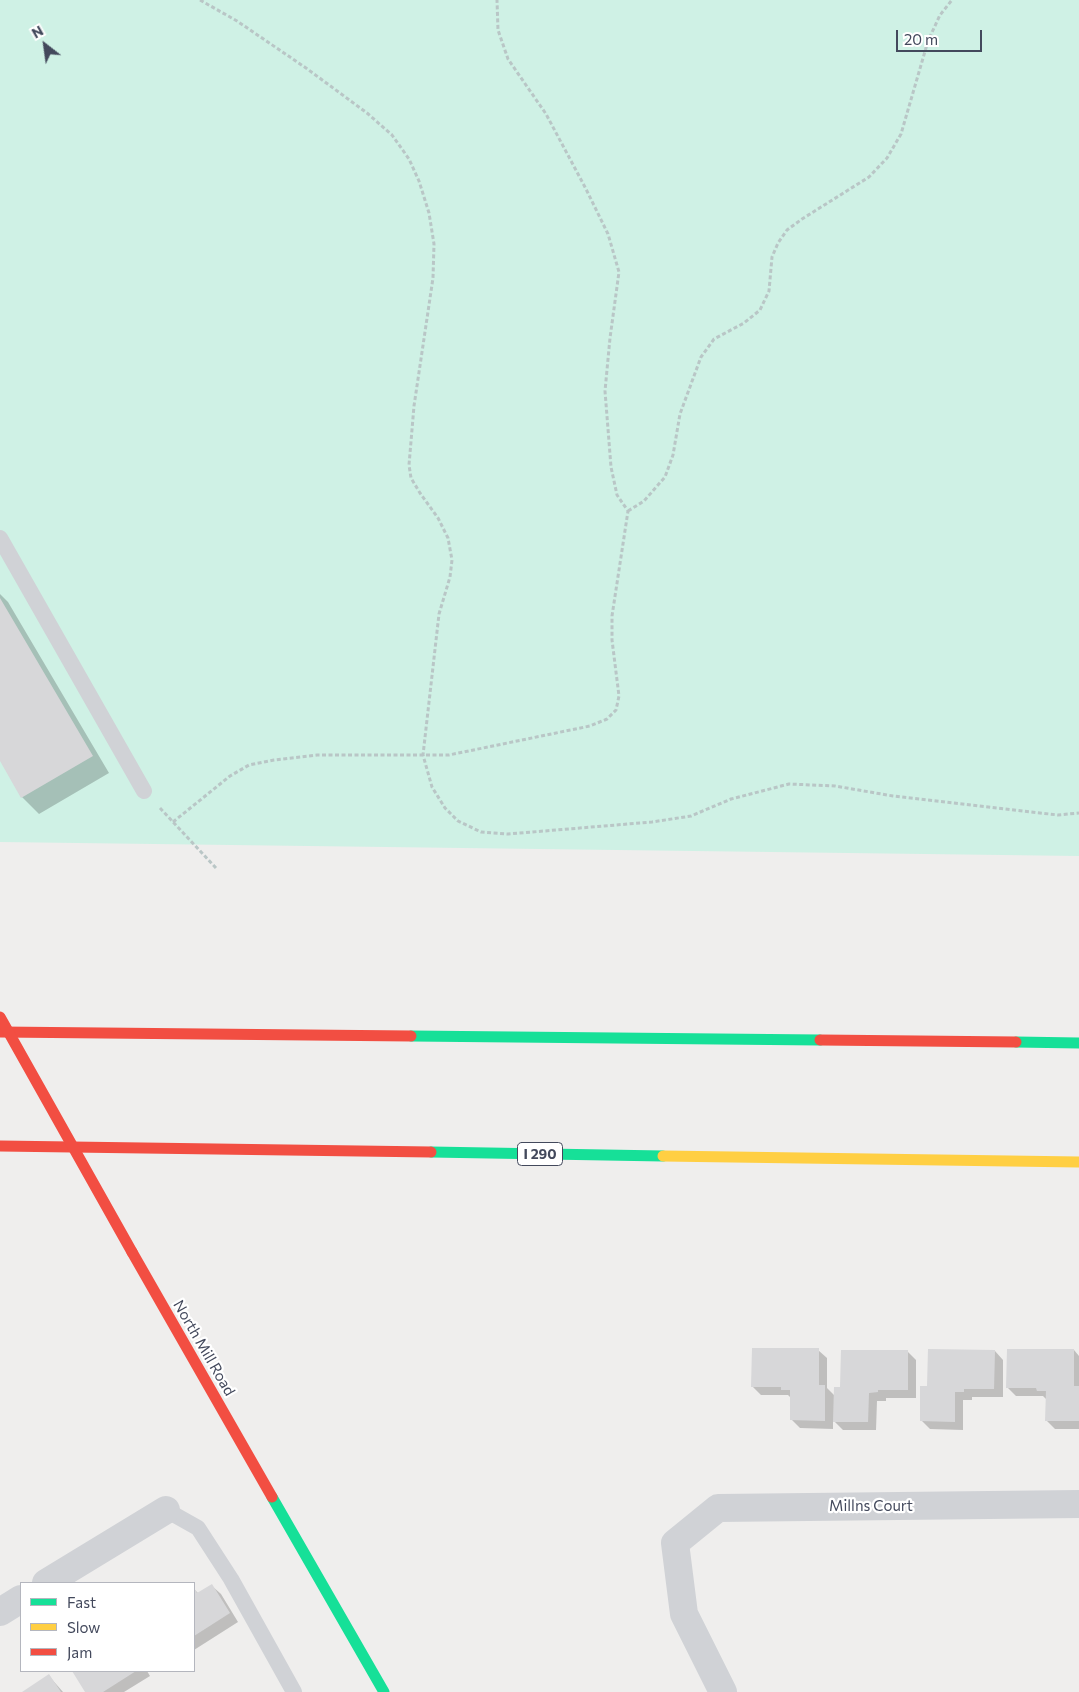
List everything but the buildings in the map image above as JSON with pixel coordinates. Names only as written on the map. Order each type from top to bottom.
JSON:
[{"type":"main road","name":"North Mill Road","points":[[0,1017],[384,1692]]},
{"type":"main road","points":[[0,1032],[1079,1043]]},
{"type":"main road","name":"I 290","points":[[0,1146],[1079,1162]]},
{"type":"street","name":"Millns Court","points":[[723,1692],[684,1614],[675,1543],[718,1508],[1079,1504]]},
{"type":"street","points":[[48,1582],[166,1510]]},
{"type":"street","points":[[0,1612],[20,1599]]},
{"type":"lane","points":[[0,538],[144,791]]},
{"type":"lane","points":[[166,1510],[198,1528],[231,1579],[294,1692]]},
{"type":"path","points":[[200,0],[237,21],[367,113],[392,135],[409,158],[419,181],[429,213],[434,244],[433,278],[414,406],[409,465],[411,478],[438,518],[448,538],[452,560],[450,577],[439,614],[423,755],[432,787],[445,808],[458,821],[481,832],[508,834],[652,822],[691,816],[731,799],[789,784],[835,786],[893,796],[1058,815],[1079,813]]},
{"type":"path","points":[[173,822],[230,776],[249,765],[317,755],[448,754],[590,726],[607,719],[616,710],[619,696],[612,640],[612,616],[628,511],[617,494],[611,467],[606,391],[610,338],[619,272],[608,234],[561,141],[546,114],[508,59],[498,30],[497,0]]},
{"type":"path","points":[[628,511],[644,501],[666,477],[673,455],[680,414],[701,357],[714,340],[744,323],[760,310],[769,291],[772,257],[778,242],[787,230],[802,219],[869,177],[887,158],[901,134],[928,41],[940,15],[952,0]]},
{"type":"path","points":[[144,791],[216,868]]},
{"type":"green space","points":[[0,0],[1079,0],[1079,856],[0,842]]},
{"type":"traffic: fast","points":[[411,1036],[820,1040]]},
{"type":"traffic: fast","points":[[1016,1042],[1079,1043]]},
{"type":"traffic: fast","points":[[431,1152],[663,1156]]},
{"type":"traffic: fast","points":[[272,1497],[384,1692]]},
{"type":"traffic: slow","points":[[663,1156],[1079,1162]]},
{"type":"traffic: jam","points":[[0,1017],[132,1252]]},
{"type":"traffic: jam","points":[[0,1032],[411,1036]]},
{"type":"traffic: jam","points":[[820,1040],[1016,1042]]},
{"type":"traffic: jam","points":[[0,1146],[431,1152]]},
{"type":"traffic: jam","points":[[132,1252],[272,1497]]}]
